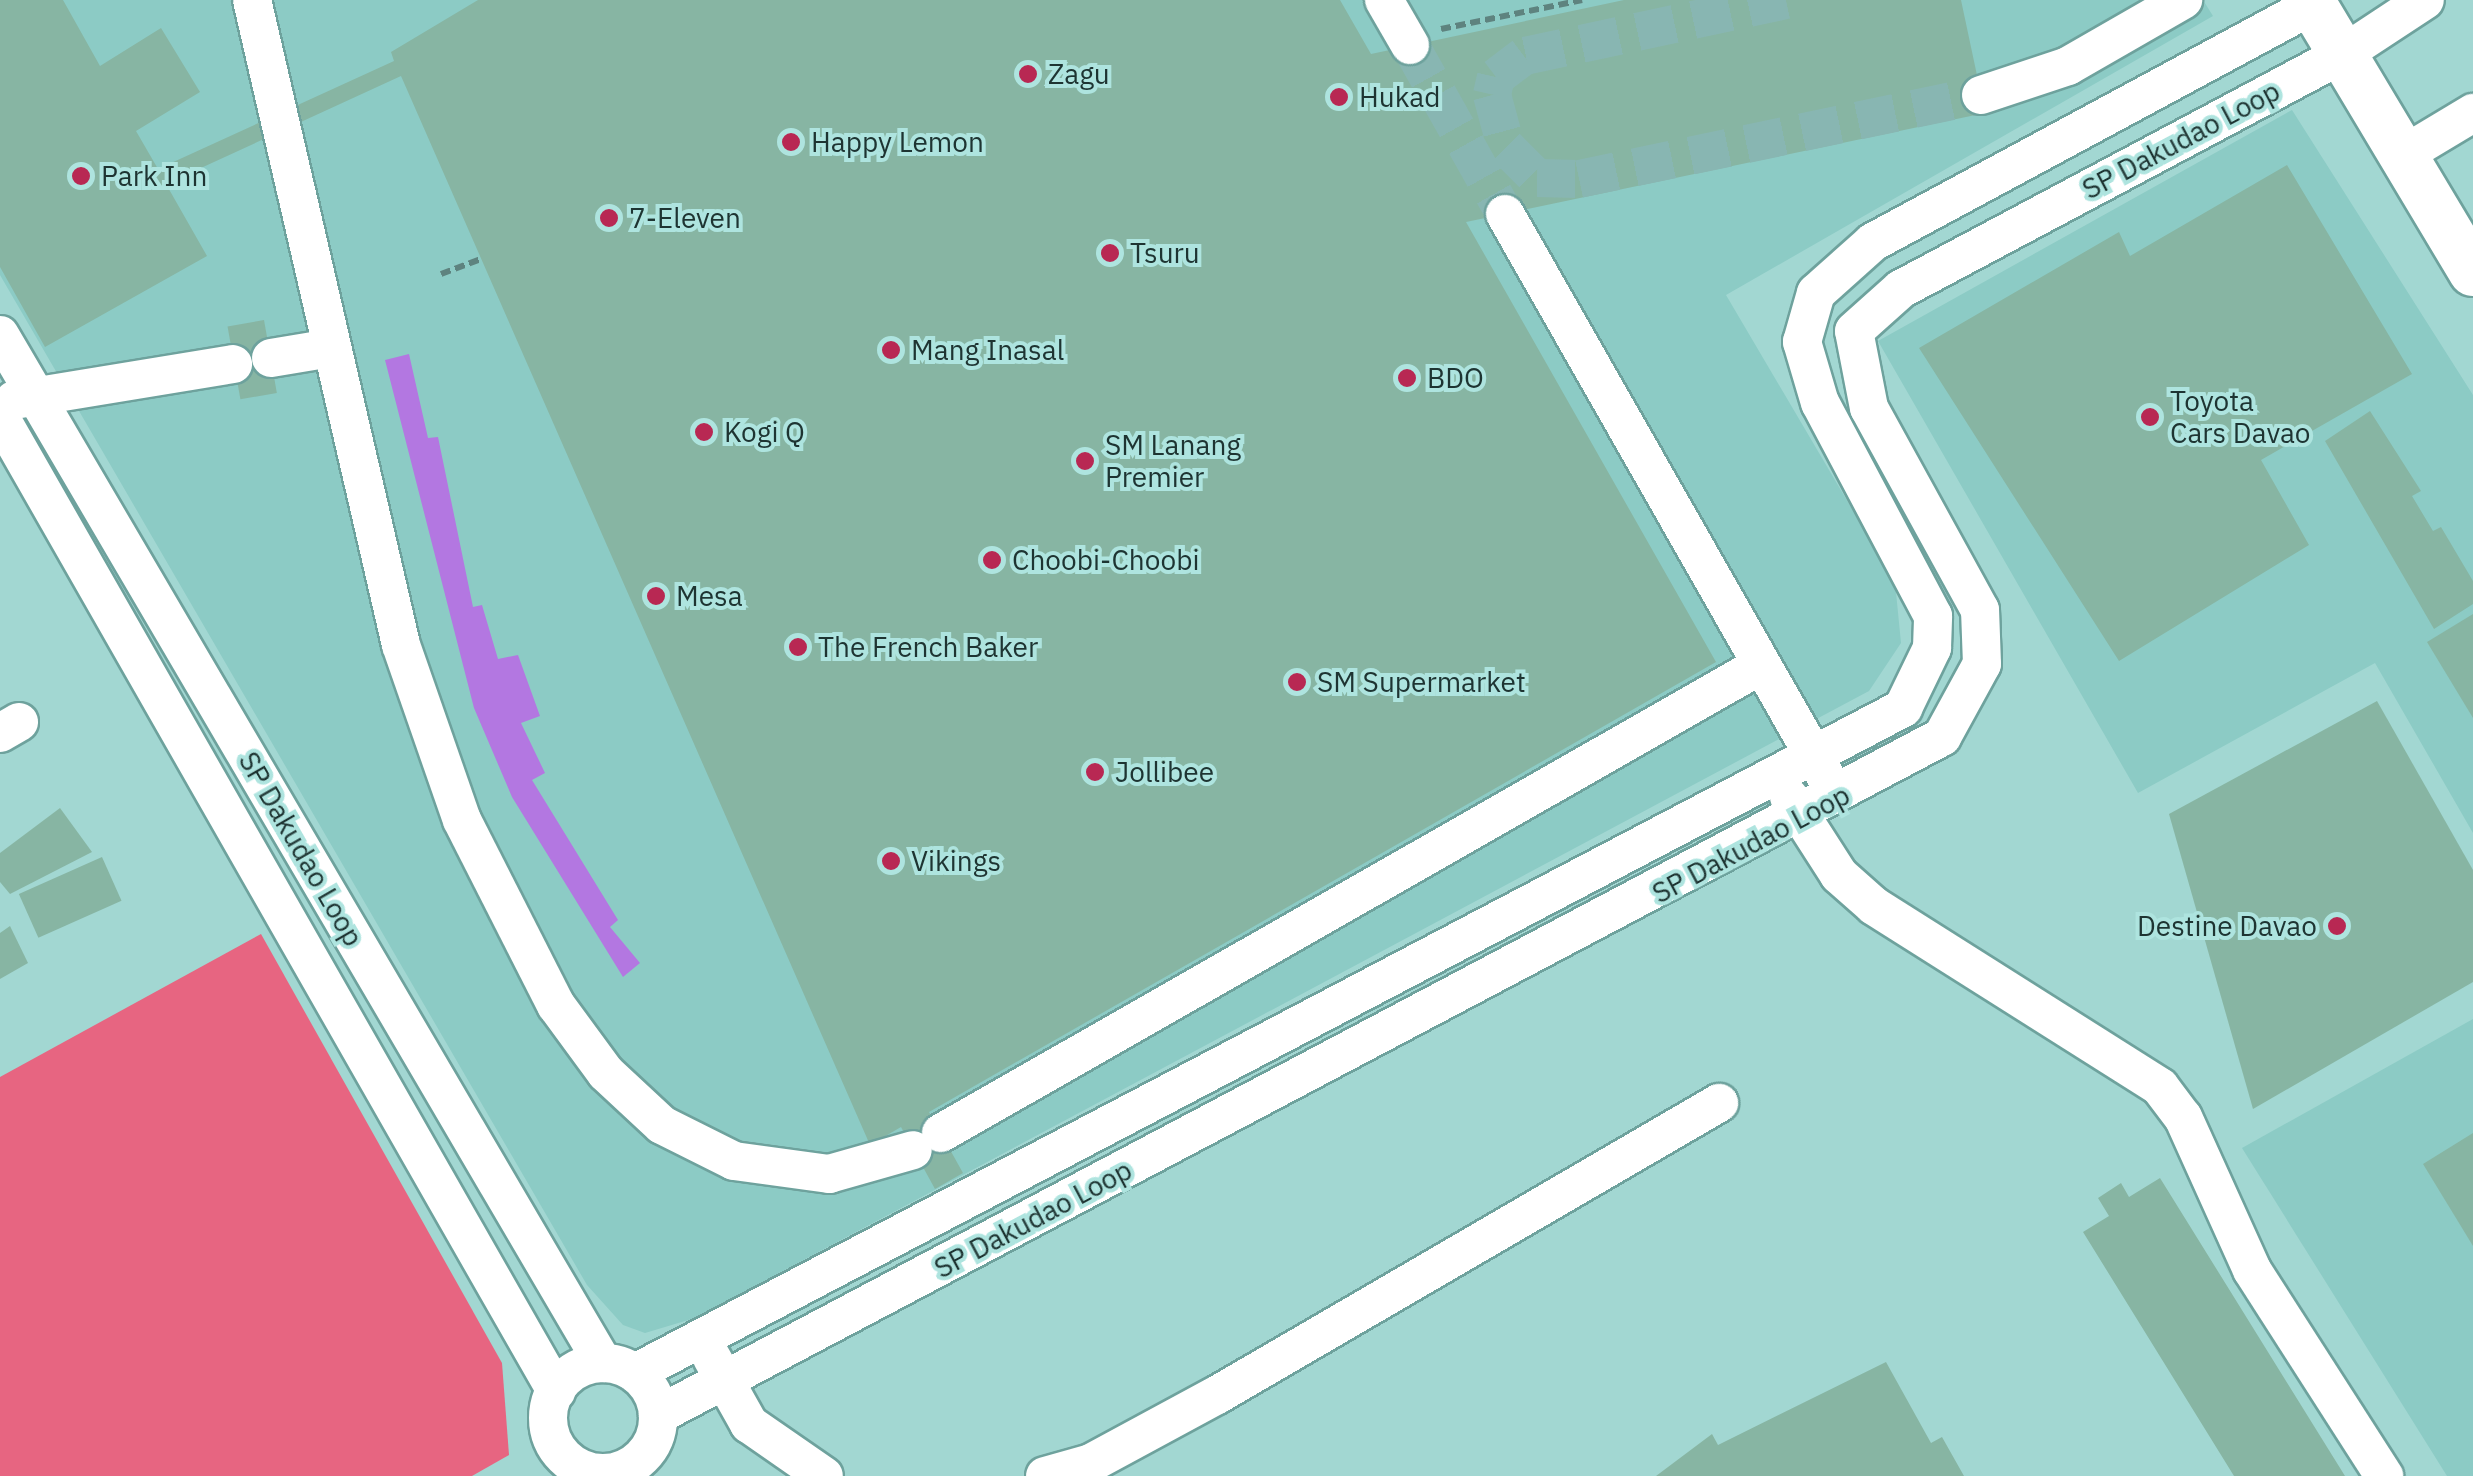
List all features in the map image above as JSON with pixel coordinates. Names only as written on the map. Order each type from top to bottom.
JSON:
[{"type":"main road","points":[[2311,2],[2473,272]]},
{"type":"street","points":[[252,0],[331,348],[426,726],[507,917],[556,1004],[606,1072],[662,1125],[734,1161],[829,1174],[927,1141],[1761,665]]},
{"type":"street","points":[[1384,0],[1407,41]]},
{"type":"street","points":[[1982,95],[2068,66],[2184,0]]},
{"type":"street","name":"SP Dakudao Loop","points":[[658,1415],[1838,799],[1957,723],[1982,664],[1983,632],[1968,577],[1869,408],[1854,331],[1901,289],[2342,54],[2425,0]]},
{"type":"street","name":"SP Dakudao Loop","points":[[0,335],[18,399],[619,1368],[702,1338],[1777,778],[1902,708],[1932,648],[1933,616],[1820,403],[1802,342],[1806,316],[1828,276],[1873,242],[2311,2]]},
{"type":"street","points":[[2403,155],[2473,113]]},
{"type":"street","points":[[1505,214],[1838,799]]},
{"type":"street","points":[[1806,316],[1854,331]]},
{"type":"street","points":[[270,358],[331,348]]},
{"type":"street","points":[[18,399],[233,364]]},
{"type":"street","name":"SP Dakudao Loop","points":[[0,418],[556,1391]]},
{"type":"street","points":[[1777,778],[1838,876],[1874,906],[2160,1086],[2183,1116],[2252,1270],[2384,1476]]},
{"type":"street","points":[[1425,962],[1446,1004]]},
{"type":"street","points":[[1046,1476],[1091,1463],[1217,1395],[1718,1103]]},
{"type":"street","points":[[1126,1117],[1148,1160]]},
{"type":"street","points":[[702,1338],[724,1381],[773,1447],[824,1476]]},
{"type":"street","points":[[619,1368],[658,1415],[638,1462],[600,1474],[569,1471],[551,1434],[556,1391],[570,1374],[619,1368]]},
{"type":"path","points":[[1407,41],[1582,0]]},
{"type":"path","points":[[441,274],[481,259]]},
{"type":"shaded area","points":[[0,0],[2203,0],[2213,16],[1726,295],[1895,582],[1901,643],[1869,691],[695,1318],[645,1333],[623,1325],[587,1285],[0,275]]},
{"type":"shaded area","points":[[2292,110],[2473,395],[2473,833],[2375,663],[2138,793],[1878,341]]},
{"type":"shaded area","points":[[409,354],[428,438],[438,437],[473,607],[482,605],[498,659],[518,655],[540,716],[521,723],[545,773],[532,780],[618,920],[610,927],[640,963],[623,977],[512,797],[474,708],[385,360]]},
{"type":"shaded area","points":[[261,934],[502,1363],[509,1455],[472,1476],[0,1476],[0,1077]]},
{"type":"shaded area","points":[[2473,1019],[2473,1476],[2447,1476],[2242,1148]]},
{"type":"building","name":"SM Lanang Premier","points":[[0,0],[63,0],[100,66],[161,28],[200,92],[136,131],[158,169],[394,61],[391,52],[478,0],[1340,0],[1371,54],[1624,0],[1961,0],[1985,113],[1466,222],[1716,662],[929,1112],[963,1173],[935,1189],[901,1127],[870,1145],[401,76],[166,184],[207,256],[45,347],[0,267]]},
{"type":"building","name":"Toyota Cars Davao","points":[[2287,165],[2412,374],[2261,460],[2309,545],[2119,661],[1919,348],[2119,232],[2130,256]]},
{"type":"building","points":[[264,320],[277,393],[240,399],[228,326]]},
{"type":"building","points":[[2370,411],[2421,491],[2412,496],[2433,531],[2441,527],[2473,581],[2473,604],[2434,629],[2325,441]]},
{"type":"building","points":[[2473,614],[2473,718],[2427,642]]},
{"type":"building","name":"Destine Davao","points":[[2377,701],[2473,870],[2473,982],[2253,1109],[2169,814]]},
{"type":"building","points":[[60,808],[92,852],[10,894],[0,882],[0,853]]},
{"type":"building","points":[[102,857],[122,901],[38,938],[19,894]]},
{"type":"building","points":[[10,926],[28,963],[0,979],[0,933]]},
{"type":"building","points":[[2473,1133],[2473,1246],[2423,1164]]},
{"type":"building","points":[[2160,1178],[2345,1476],[2234,1476],[2083,1232],[2109,1216],[2098,1198],[2121,1183],[2129,1197]]},
{"type":"building","points":[[1886,1362],[1931,1443],[1942,1437],[1964,1476],[1656,1476],[1712,1434],[1718,1445]]},
{"type":"tunnel","points":[[1786,0],[1524,56],[1496,77],[1492,95],[1506,147],[1537,178],[1579,179],[1981,95]]},
{"type":"tunnel","points":[[1410,45],[1505,214]]},
{"type":"place","name":"Zagu","points":[[1028,74]]},
{"type":"place","name":"Hukad","points":[[1339,97]]},
{"type":"place","name":"Happy Lemon","points":[[791,142]]},
{"type":"place","name":"Park Inn","points":[[81,176]]},
{"type":"place","name":"7-Eleven","points":[[609,218]]},
{"type":"place","name":"Tsuru","points":[[1110,253]]},
{"type":"place","name":"Mang Inasal","points":[[891,350]]},
{"type":"place","name":"BDO","points":[[1407,378]]},
{"type":"place","name":"Toyota Cars Davao","points":[[2150,417]]},
{"type":"place","name":"Kogi Q","points":[[704,432]]},
{"type":"place","name":"SM Lanang Premier","points":[[1085,461]]},
{"type":"place","name":"Choobi-Choobi","points":[[992,560]]},
{"type":"place","name":"Mesa","points":[[656,596]]},
{"type":"place","name":"The French Baker","points":[[798,647]]},
{"type":"place","name":"SM Supermarket","points":[[1297,682]]},
{"type":"place","name":"Jollibee","points":[[1095,772]]},
{"type":"place","name":"Vikings","points":[[891,861]]},
{"type":"place","name":"Destine Davao","points":[[2337,926]]}]
